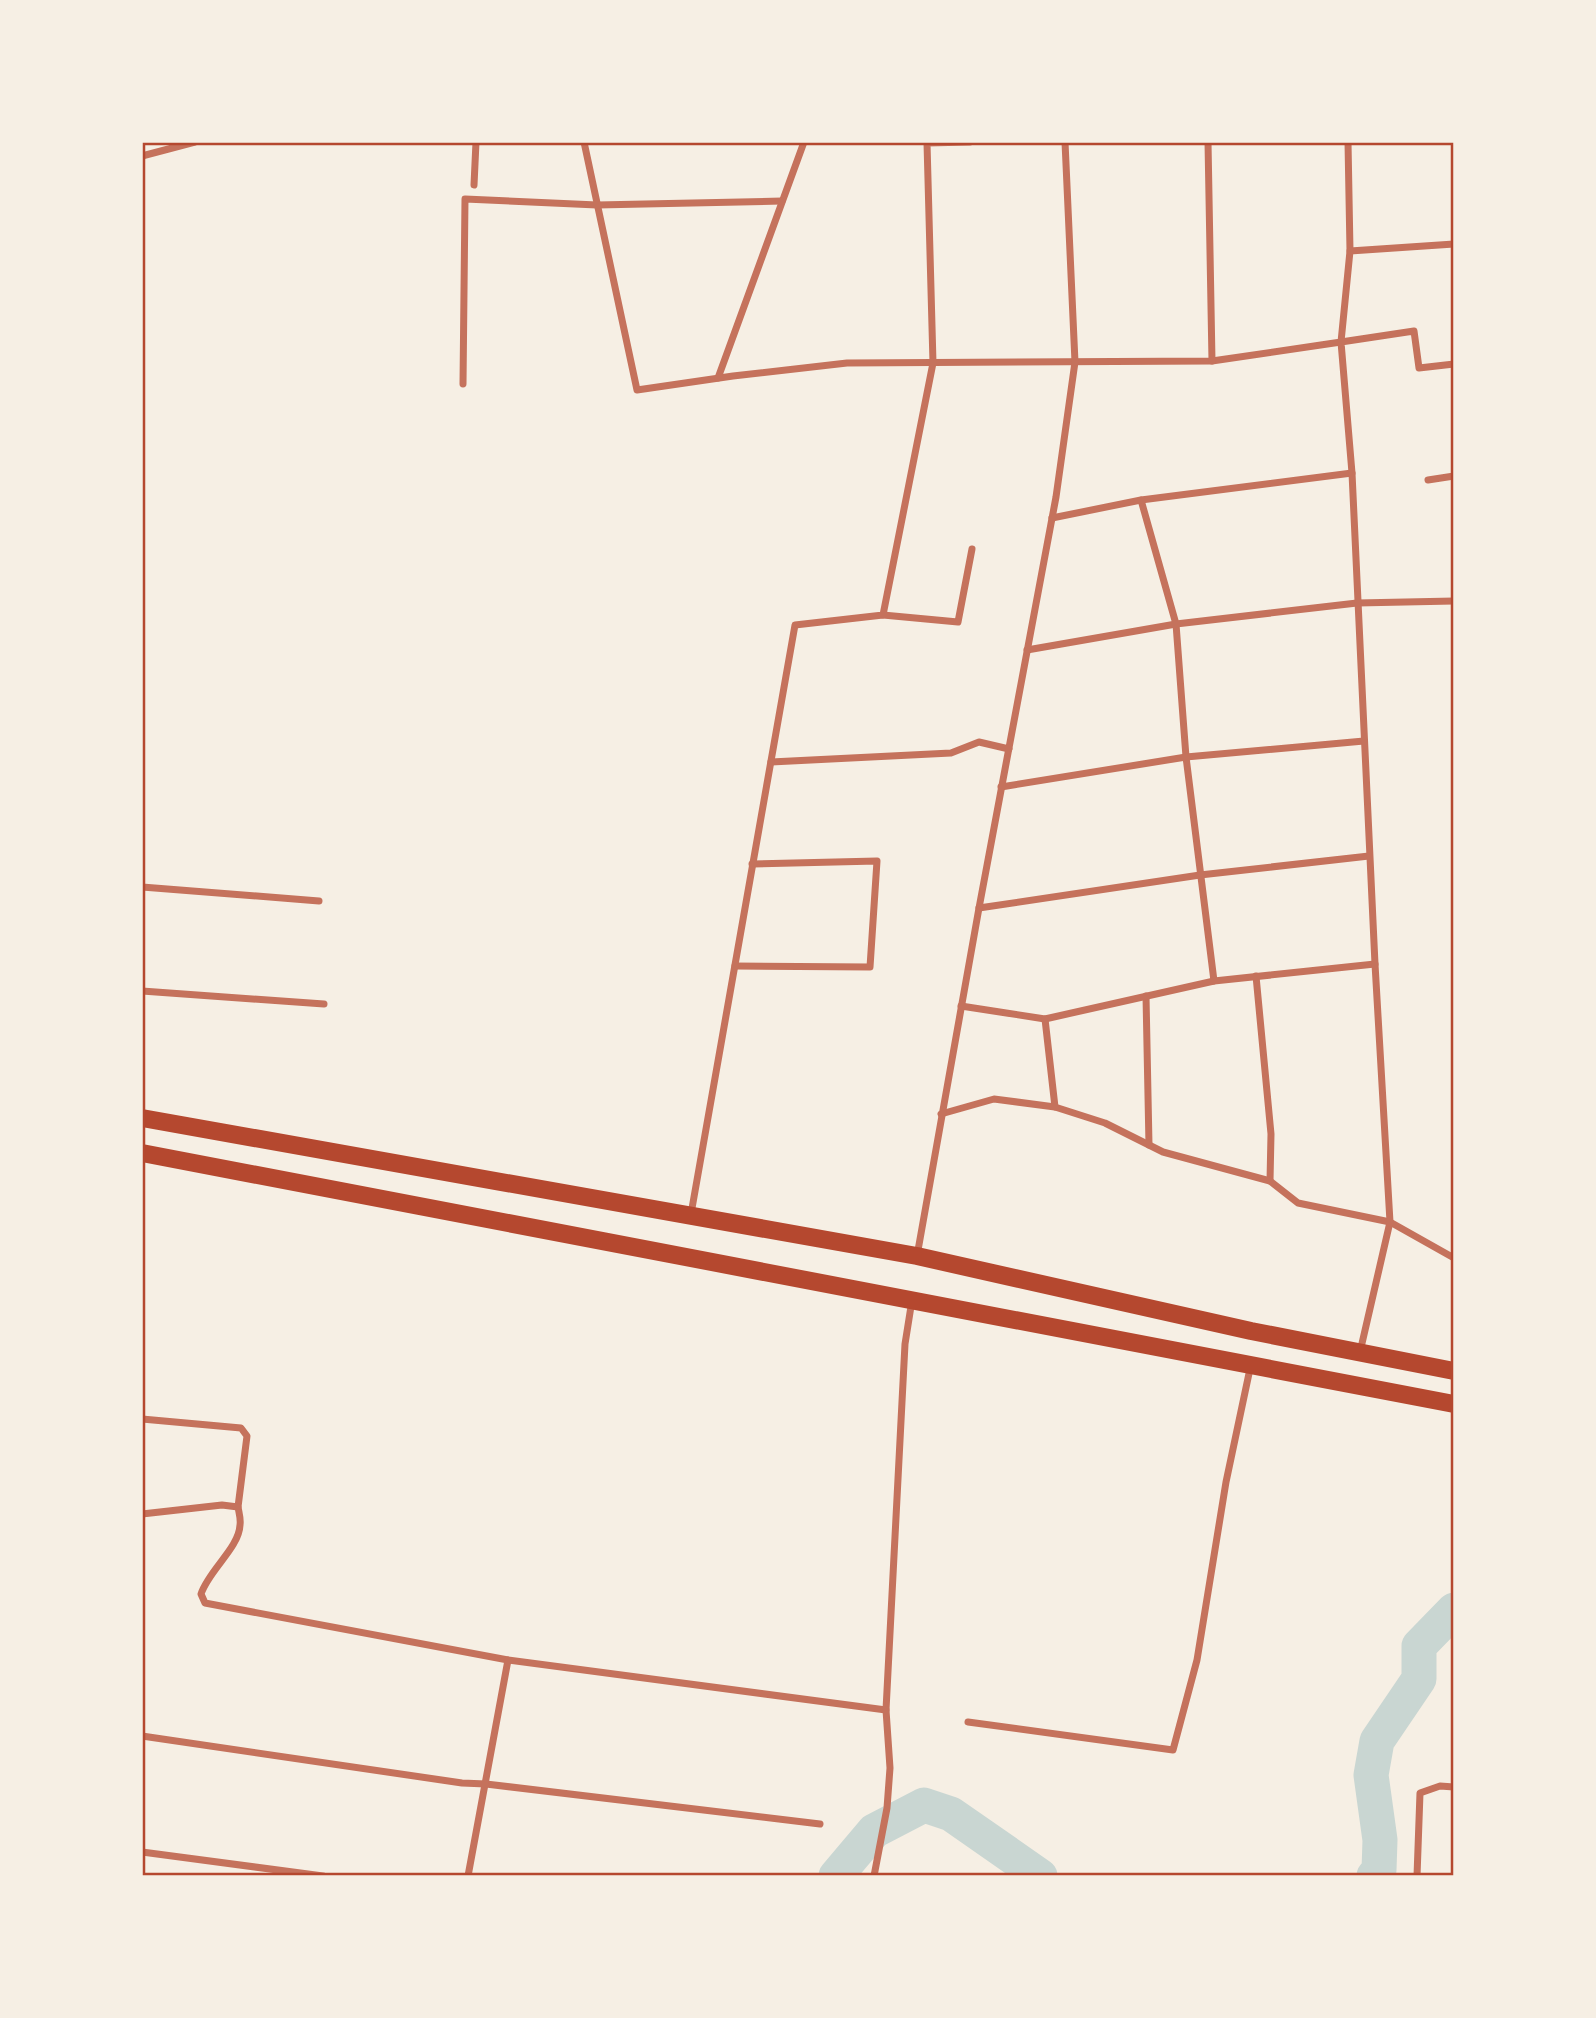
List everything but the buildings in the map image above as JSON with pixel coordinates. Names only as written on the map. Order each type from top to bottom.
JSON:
[{"type":"highway","points":[[142,1118],[917,1256],[1251,1331],[1454,1371]]},
{"type":"highway","points":[[142,1153],[1454,1404]]},
{"type":"street","points":[[142,156],[195,142]]},
{"type":"street","points":[[474,185],[476,142]]},
{"type":"street","points":[[584,142],[636,390],[847,363],[1213,361],[1414,331],[1419,369],[1454,364]]},
{"type":"street","points":[[718,379],[804,142]]},
{"type":"street","points":[[883,615],[933,363],[927,142],[970,142]]},
{"type":"street","points":[[917,1256],[1052,518],[1075,362],[1065,142]]},
{"type":"street","points":[[1208,142],[1213,361]]},
{"type":"street","points":[[1348,142],[1350,251],[1341,342],[1352,473],[1369,856],[1390,1222],[1359,1352]]},
{"type":"street","points":[[463,384],[465,199],[597,205],[782,201]]},
{"type":"street","points":[[1350,251],[1454,244]]},
{"type":"street","points":[[1052,518],[1141,500],[1352,473]]},
{"type":"street","points":[[1427,480],[1454,476]]},
{"type":"street","points":[[1141,500],[1176,624],[1186,757],[1214,981]]},
{"type":"street","points":[[691,1215],[794,625],[883,615],[958,622],[972,549]]},
{"type":"street","points":[[1027,650],[1176,624],[1357,603],[1454,601]]},
{"type":"street","points":[[1002,787],[1186,757],[1364,741]]},
{"type":"street","points":[[771,762],[951,753],[979,742],[1009,748]]},
{"type":"street","points":[[979,908],[1200,875],[1369,856]]},
{"type":"street","points":[[734,966],[870,968],[877,861],[752,864]]},
{"type":"street","points":[[142,887],[319,901]]},
{"type":"street","points":[[961,1006],[1045,1018],[1214,981],[1375,964]]},
{"type":"street","points":[[1256,976],[1271,1133],[1270,1181]]},
{"type":"street","points":[[142,990],[324,1004]]},
{"type":"street","points":[[1146,996],[1149,1144]]},
{"type":"street","points":[[1045,1018],[1055,1107]]},
{"type":"street","points":[[941,1114],[994,1099],[1055,1107],[1105,1123],[1163,1152],[1270,1181],[1298,1203],[1390,1222],[1454,1258]]},
{"type":"street","points":[[874,1876],[887,1808],[890,1768],[886,1710],[905,1344],[912,1300]]},
{"type":"street","points":[[968,1722],[1173,1750],[1197,1660],[1226,1482],[1252,1364]]},
{"type":"street","points":[[142,1419],[241,1429],[247,1436],[237,1538],[205,1583],[201,1594],[205,1603],[508,1660],[886,1710]]},
{"type":"street","points":[[142,1514],[222,1505],[238,1507]]},
{"type":"street","points":[[468,1876],[508,1660]]},
{"type":"street","points":[[142,1736],[462,1783],[820,1824]]},
{"type":"street","points":[[1417,1876],[1420,1793],[1440,1786],[1454,1787]]},
{"type":"street","points":[[142,1853],[323,1876]]},
{"type":"waterway","points":[[1374,1876],[1379,1870],[1380,1840],[1371,1775],[1377,1741],[1419,1679],[1419,1646],[1454,1610]]},
{"type":"waterway","points":[[836,1876],[874,1831],[924,1805],[951,1814],[1040,1876]]}]
